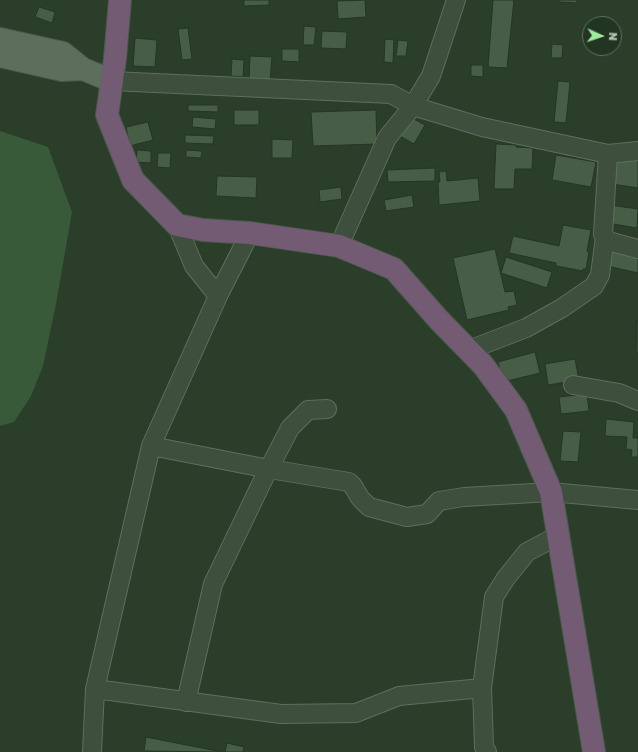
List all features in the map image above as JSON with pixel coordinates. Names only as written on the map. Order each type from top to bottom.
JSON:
[{"type":"highway","points":[[120,0],[107,115],[133,180],[177,225],[203,230],[250,233],[340,246],[394,269],[439,320],[483,366],[516,410],[552,492],[594,752]]},
{"type":"main road","points":[[0,39],[63,53],[83,69],[112,81]]},
{"type":"main road","points":[[0,56],[62,70],[83,69]]},
{"type":"street","points":[[340,246],[387,138],[413,106],[431,76],[456,0]]},
{"type":"street","points":[[112,81],[391,94],[413,106],[482,127],[608,154],[638,151]]},
{"type":"street","points":[[608,154],[602,229],[603,234],[608,241],[638,249]]},
{"type":"street","points":[[177,225],[194,266],[218,296]]},
{"type":"street","points":[[92,752],[95,690],[151,446],[218,296],[250,233]]},
{"type":"street","points":[[469,350],[526,328],[562,308],[594,286],[600,275],[605,237]]},
{"type":"street","points":[[573,385],[619,393],[638,401]]},
{"type":"street","points":[[186,702],[213,584],[290,428],[308,410],[327,409]]},
{"type":"street","points":[[151,446],[269,469],[349,482],[360,498],[369,507],[408,517],[427,514],[439,501],[464,497],[552,492],[638,500]]},
{"type":"street","points":[[487,752],[484,747],[482,688],[494,597],[506,578],[527,552],[559,535]]},
{"type":"street","points":[[95,690],[281,714],[356,713],[399,696],[482,688]]},
{"type":"shaded area","points":[[0,131],[48,147],[72,212],[56,304],[43,366],[31,396],[14,422],[0,426]]},
{"type":"building","points":[[244,0],[269,0],[269,5],[244,6]]},
{"type":"building","points":[[365,0],[366,17],[338,19],[337,1]]},
{"type":"building","points":[[493,0],[514,0],[507,68],[488,67]]},
{"type":"building","points":[[559,0],[577,0],[577,3],[559,2]]},
{"type":"building","points":[[39,7],[55,12],[52,23],[35,17]]},
{"type":"building","points":[[304,26],[316,27],[314,45],[303,45]]},
{"type":"building","points":[[188,28],[192,59],[182,60],[178,29]]},
{"type":"building","points":[[322,31],[347,32],[346,49],[321,48]]},
{"type":"building","points":[[135,38],[157,40],[155,67],[133,66]]},
{"type":"building","points":[[385,39],[394,40],[393,63],[384,62]]},
{"type":"building","points":[[398,40],[408,41],[406,56],[396,56]]},
{"type":"building","points":[[552,44],[563,45],[562,58],[551,58]]},
{"type":"building","points":[[282,49],[299,49],[299,62],[282,61]]},
{"type":"building","points":[[250,56],[272,57],[270,81],[249,80]]},
{"type":"building","points":[[232,59],[244,60],[243,77],[231,76]]},
{"type":"building","points":[[471,65],[483,65],[483,77],[471,76]]},
{"type":"building","points":[[558,81],[570,82],[566,123],[554,122]]},
{"type":"building","points":[[188,105],[218,105],[218,112],[188,111]]},
{"type":"building","points":[[234,110],[259,110],[259,125],[234,125]]},
{"type":"building","points":[[376,110],[377,144],[313,146],[311,112]]},
{"type":"building","points":[[408,116],[425,125],[414,144],[398,135]]},
{"type":"building","points":[[193,117],[216,119],[215,129],[192,127]]},
{"type":"building","points":[[148,122],[153,140],[130,146],[126,127]]},
{"type":"building","points":[[185,135],[214,136],[213,144],[185,143]]},
{"type":"building","points":[[272,139],[293,140],[292,158],[272,158]]},
{"type":"building","points":[[496,144],[533,148],[532,169],[515,169],[514,189],[494,189]]},
{"type":"building","points":[[137,150],[151,151],[151,163],[136,162]]},
{"type":"building","points":[[186,150],[202,151],[201,158],[186,157]]},
{"type":"building","points":[[158,153],[171,153],[170,168],[157,167]]},
{"type":"building","points":[[556,155],[596,162],[591,187],[552,180]]},
{"type":"building","points":[[617,157],[638,160],[638,188],[612,184]]},
{"type":"building","points":[[435,168],[435,181],[388,182],[387,170]]},
{"type":"building","points":[[446,171],[447,181],[478,178],[480,201],[439,205],[439,172]]},
{"type":"building","points":[[217,176],[257,177],[256,198],[216,196]]},
{"type":"building","points":[[341,187],[342,199],[320,202],[319,190]]},
{"type":"building","points":[[412,195],[414,207],[386,211],[384,200]]},
{"type":"building","points":[[610,205],[638,209],[637,228],[607,223]]},
{"type":"building","points":[[563,225],[591,230],[587,251],[589,252],[586,269],[583,269],[583,271],[556,266],[556,263],[509,253],[513,236],[559,246]]},
{"type":"building","points":[[606,248],[638,254],[638,273],[603,265]]},
{"type":"building","points":[[495,249],[505,292],[514,291],[517,305],[508,307],[509,310],[467,320],[453,258]]},
{"type":"building","points":[[506,257],[552,272],[547,288],[501,273]]},
{"type":"building","points":[[638,321],[638,353],[636,352]]},
{"type":"building","points":[[535,352],[540,373],[503,382],[498,362]]},
{"type":"building","points":[[575,359],[579,380],[548,385],[545,364]]},
{"type":"building","points":[[587,394],[589,411],[561,414],[559,397]]},
{"type":"building","points":[[606,419],[634,422],[633,438],[638,438],[638,457],[631,457],[632,450],[626,449],[627,437],[605,436]]},
{"type":"building","points":[[563,431],[581,432],[578,462],[560,461]]},
{"type":"building","points":[[146,737],[222,752],[144,751]]},
{"type":"building","points":[[227,743],[244,747],[243,752],[225,752]]}]
